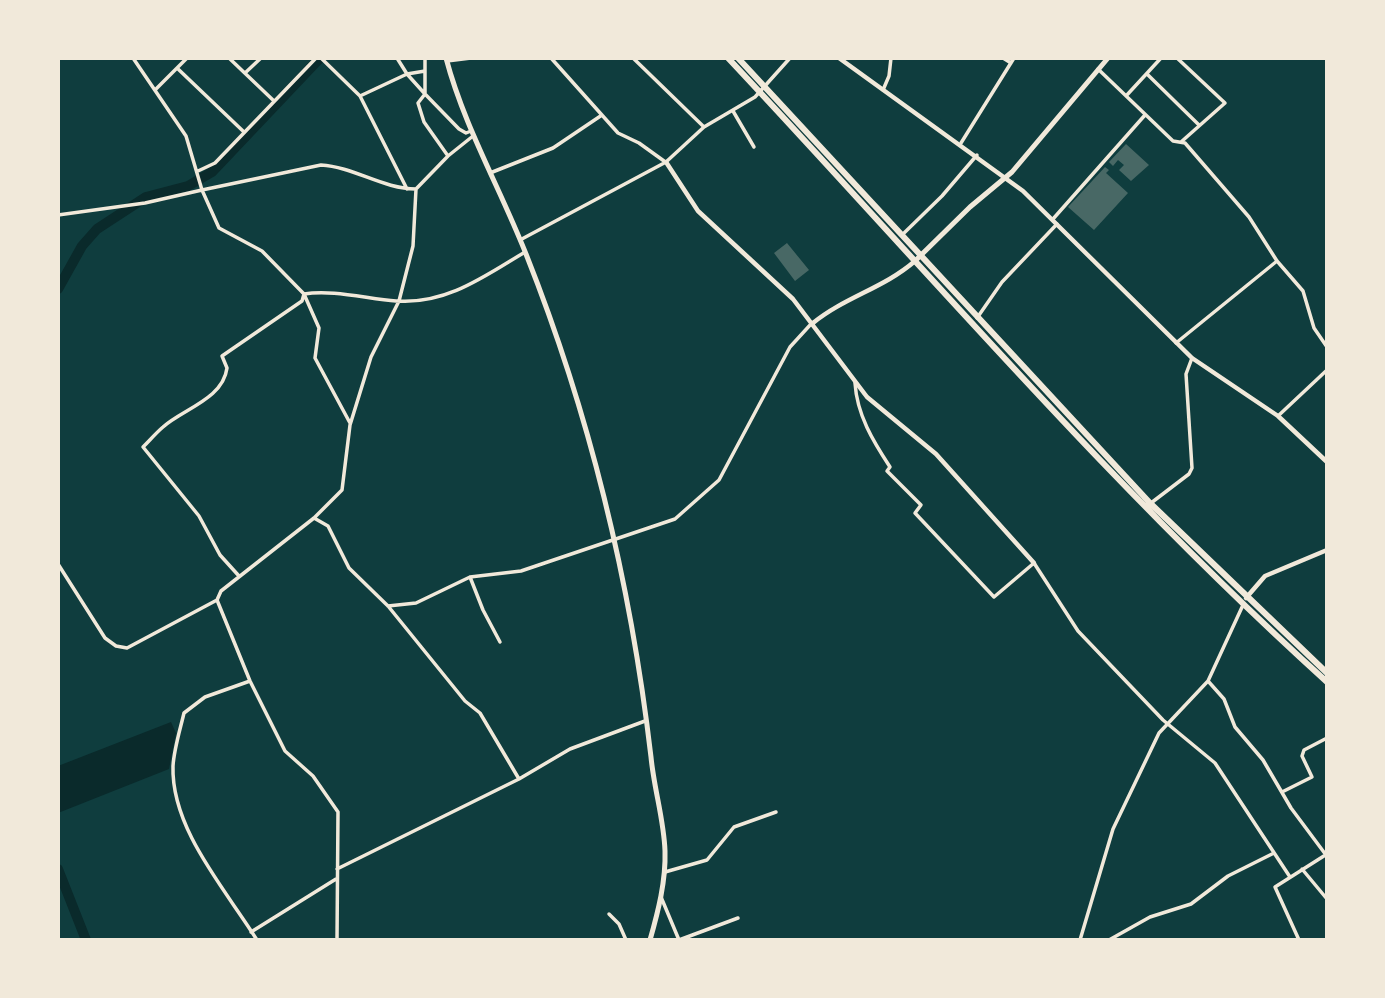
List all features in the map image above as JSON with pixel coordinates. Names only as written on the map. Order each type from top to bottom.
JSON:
[{"type":"highway","points":[[728,58],[762,89],[901,235],[917,258],[977,318],[1147,505]]},
{"type":"highway","points":[[738,58],[762,89],[1147,505],[1327,682]]},
{"type":"highway","points":[[1244,601],[1327,673]]},
{"type":"main road","points":[[917,258],[1006,177],[1108,58]]},
{"type":"main road","points":[[446,59],[472,134],[520,240],[557,336],[614,541],[642,675],[664,836],[664,872],[650,940]]},
{"type":"street","points":[[133,58],[186,136],[202,190],[219,228],[262,251],[304,295],[319,328],[315,358],[350,425]]},
{"type":"street","points":[[155,90],[187,58]]},
{"type":"street","points":[[229,58],[274,101]]},
{"type":"street","points":[[245,73],[261,58]]},
{"type":"street","points":[[198,171],[215,163],[274,101],[322,58],[360,96],[407,189]]},
{"type":"street","points":[[397,58],[425,94],[460,129],[472,134]]},
{"type":"street","points":[[425,58],[425,94],[418,103],[424,122],[448,156]]},
{"type":"street","points":[[446,59],[471,58]]},
{"type":"street","points":[[551,58],[618,133],[666,162],[698,211],[781,287],[813,323],[855,383],[876,406],[936,454],[1034,563],[1078,631],[1167,722],[1215,763],[1290,877]]},
{"type":"street","points":[[634,58],[704,127]]},
{"type":"street","points":[[520,240],[666,162],[704,127],[733,111],[762,89],[790,58]]},
{"type":"street","points":[[839,58],[1006,177],[1055,221],[1192,358],[1278,416],[1327,462]]},
{"type":"street","points":[[883,90],[889,76],[891,58]]},
{"type":"street","points":[[1003,58],[1011,63]]},
{"type":"street","points":[[961,143],[1014,58]]},
{"type":"street","points":[[1126,96],[1161,58]]},
{"type":"street","points":[[1177,58],[1225,103],[1181,142]]},
{"type":"street","points":[[177,68],[244,132]]},
{"type":"street","points":[[1098,69],[1172,141],[1181,142],[1198,156],[1237,202],[1277,261],[1303,292],[1314,328],[1327,347]]},
{"type":"street","points":[[360,96],[407,74],[425,71]]},
{"type":"street","points":[[1147,74],[1199,125]]},
{"type":"street","points":[[733,111],[754,147]]},
{"type":"street","points":[[490,173],[553,148],[603,115]]},
{"type":"street","points":[[977,318],[1002,282],[1145,115]]},
{"type":"street","points":[[337,940],[338,812],[313,776],[285,751],[250,681],[218,600],[221,591],[314,518],[342,490],[350,425],[371,357],[400,301],[413,246],[416,189],[472,134]]},
{"type":"street","points":[[901,235],[942,196],[977,155]]},
{"type":"street","points":[[58,215],[145,203],[321,165],[334,166],[407,189],[416,189]]},
{"type":"street","points":[[304,295],[400,301],[439,298],[475,282],[525,252]]},
{"type":"street","points":[[388,606],[407,606],[426,600],[451,584],[470,577],[521,571],[675,519],[707,493],[729,463],[790,347],[813,323],[840,302],[893,278],[917,258]]},
{"type":"street","points":[[1176,343],[1277,261]]},
{"type":"street","points":[[239,576],[220,555],[199,516],[144,447],[164,425],[198,406],[221,384],[227,368],[222,356],[302,301],[304,295]]},
{"type":"street","points":[[1147,505],[1189,474],[1192,468],[1186,374],[1192,358]]},
{"type":"street","points":[[1278,416],[1327,370]]},
{"type":"street","points":[[855,383],[858,404],[873,442],[890,467],[887,471],[921,505],[915,513],[994,597],[1034,563]]},
{"type":"street","points":[[314,518],[328,526],[349,568],[388,606],[465,701],[480,713],[519,779]]},
{"type":"street","points":[[1080,940],[1113,829],[1159,733],[1208,681],[1244,601],[1265,576],[1327,550]]},
{"type":"street","points":[[58,564],[105,638],[116,646],[127,648],[218,600]]},
{"type":"street","points":[[470,577],[500,642]]},
{"type":"street","points":[[250,681],[205,697],[184,713],[173,774],[181,806],[197,848],[257,940]]},
{"type":"street","points":[[1208,681],[1224,699],[1235,727],[1263,760],[1304,828],[1327,854],[1275,887],[1299,940]]},
{"type":"street","points":[[336,869],[519,779],[570,749],[647,720]]},
{"type":"street","points":[[1282,792],[1312,777],[1302,756],[1304,750],[1327,738]]},
{"type":"street","points":[[664,872],[707,860],[734,827],[776,812]]},
{"type":"street","points":[[1109,940],[1150,917],[1191,904],[1227,876],[1273,853]]},
{"type":"street","points":[[1303,869],[1327,899]]},
{"type":"street","points":[[251,932],[336,879]]},
{"type":"street","points":[[660,895],[679,940],[738,918]]},
{"type":"street","points":[[609,914],[619,924],[625,940]]},
{"type":"water","points":[[171,722],[176,733],[169,769],[58,813],[58,766]]},
{"type":"building","points":[[1126,144],[1149,165],[1131,181],[1119,170],[1124,165],[1118,160],[1113,166],[1109,162]]},
{"type":"building","points":[[1105,167],[1109,170],[1106,173],[1128,193],[1094,230],[1068,207]]},
{"type":"building","points":[[787,243],[809,270],[795,281],[774,253]]},
{"type":"waterway","points":[[58,289],[82,246],[97,229],[146,197],[188,186],[212,172],[320,58]]},
{"type":"waterway","points":[[58,869],[86,940]]}]
